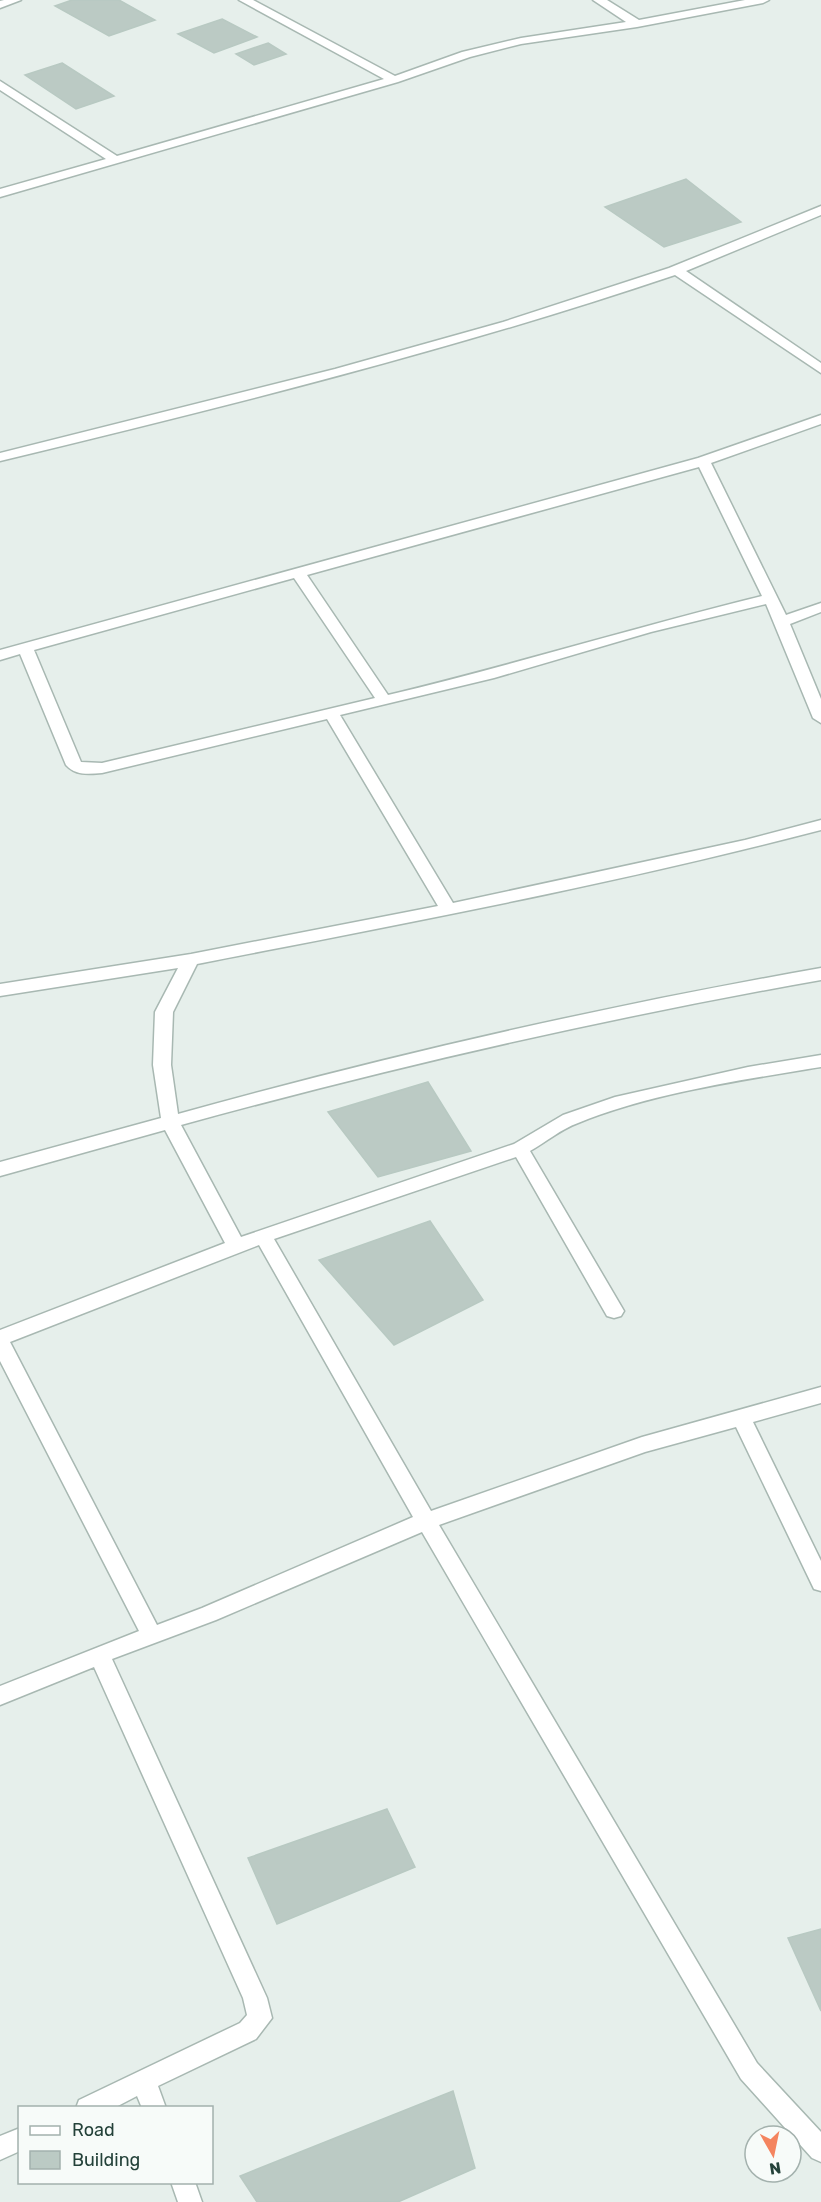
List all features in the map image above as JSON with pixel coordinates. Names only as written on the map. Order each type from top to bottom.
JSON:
[{"type":"street","points":[[0,5],[15,0]]},
{"type":"street","points":[[245,0],[394,80]]},
{"type":"street","points":[[599,0],[637,24]]},
{"type":"street","points":[[0,193],[394,80],[466,54],[521,41],[637,24],[763,0]]},
{"type":"street","points":[[0,85],[116,160]]},
{"type":"street","points":[[0,458],[248,397],[443,344],[676,270],[821,210]]},
{"type":"street","points":[[676,270],[821,369]]},
{"type":"street","points":[[0,655],[703,461],[821,419]]},
{"type":"street","points":[[703,461],[782,622],[821,718]]},
{"type":"street","points":[[298,573],[384,700]]},
{"type":"street","points":[[25,648],[74,765],[82,769],[102,768],[489,675],[646,629],[770,598]]},
{"type":"street","points":[[782,622],[821,607]]},
{"type":"street","points":[[331,712],[448,909]]},
{"type":"street","points":[[0,990],[191,960],[448,909],[745,845],[821,825]]},
{"type":"street","points":[[191,960],[164,1012],[162,1065],[165,1096],[171,1123],[236,1246]]},
{"type":"street","points":[[0,1169],[333,1077],[724,991],[821,974]]},
{"type":"street","points":[[152,1636],[0,1340],[263,1236],[520,1149],[569,1119],[621,1101],[748,1073],[821,1061]]},
{"type":"street","points":[[520,1149],[614,1311]]},
{"type":"street","points":[[263,1236],[426,1521],[749,2071],[821,2150]]},
{"type":"street","points":[[0,1696],[99,1654],[210,1614],[426,1521],[642,1445],[821,1395]]},
{"type":"street","points":[[741,1417],[821,1583]]},
{"type":"street","points":[[92,2106],[248,2031],[260,2018],[255,1998],[99,1654]]},
{"type":"street","points":[[144,2082],[153,2106]]},
{"type":"street","points":[[0,2148],[18,2140]]},
{"type":"street","points":[[184,2184],[190,2202]]},
{"type":"building","points":[[72,0],[119,0],[155,20],[109,36],[55,6]]},
{"type":"building","points":[[222,19],[257,37],[214,53],[178,34]]},
{"type":"building","points":[[268,43],[286,54],[254,65],[236,54]]},
{"type":"building","points":[[62,63],[114,96],[76,109],[25,75]]},
{"type":"building","points":[[686,179],[741,222],[664,247],[605,207]]},
{"type":"building","points":[[428,1082],[471,1151],[378,1177],[328,1112]]},
{"type":"building","points":[[430,1221],[483,1300],[394,1345],[319,1260]]},
{"type":"building","points":[[387,1809],[415,1867],[277,1924],[248,1858]]},
{"type":"building","points":[[821,1929],[821,2011],[788,1938]]},
{"type":"building","points":[[453,2091],[475,2168],[398,2202],[257,2202],[240,2176]]}]
